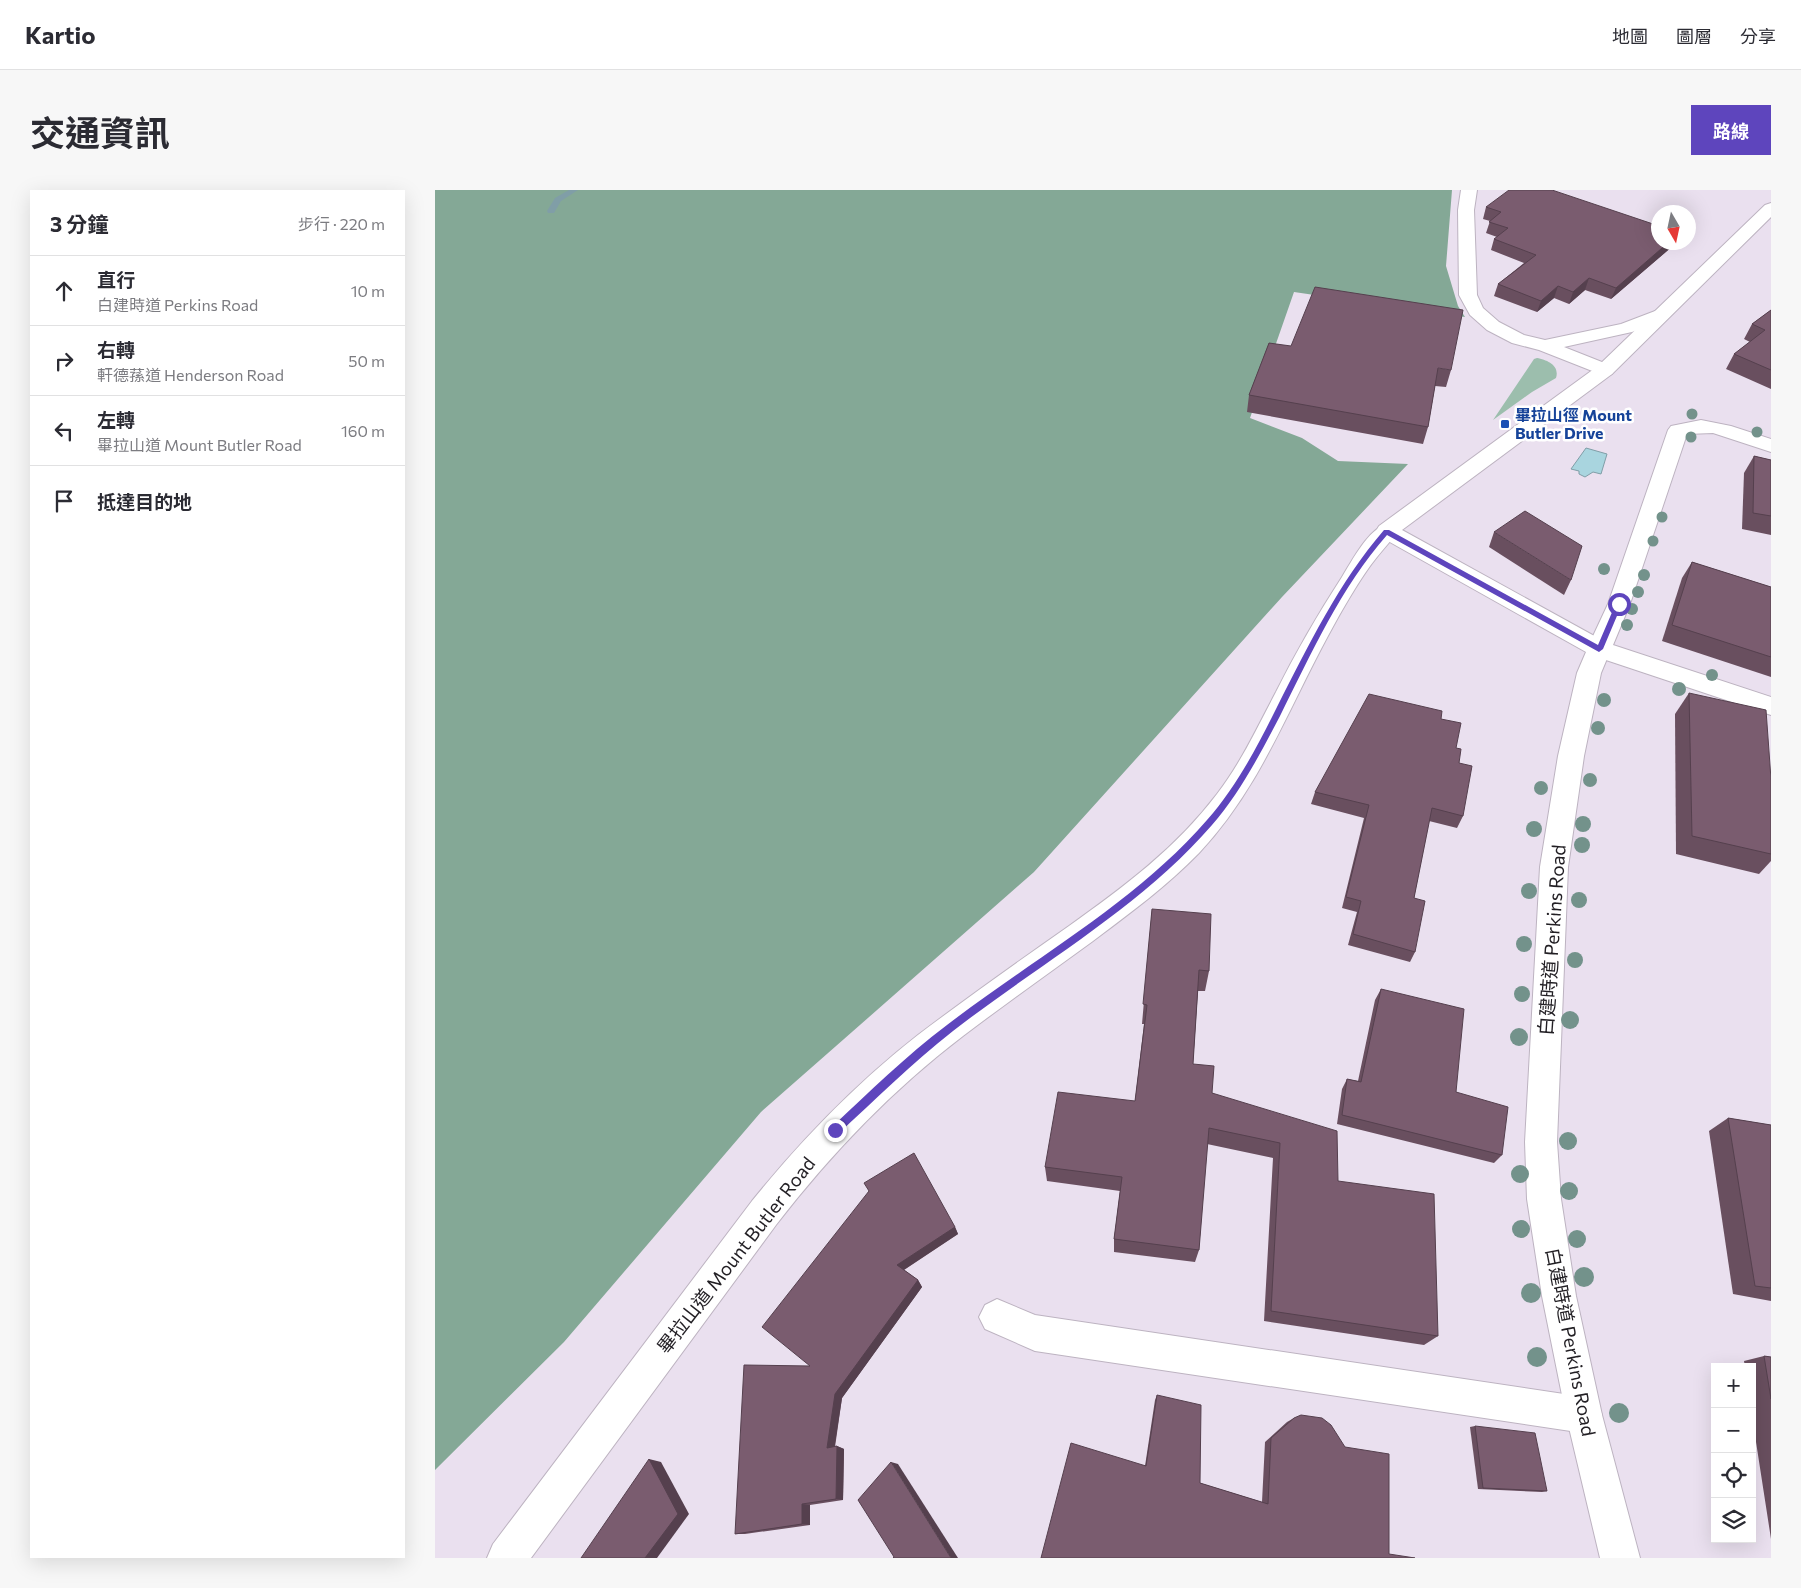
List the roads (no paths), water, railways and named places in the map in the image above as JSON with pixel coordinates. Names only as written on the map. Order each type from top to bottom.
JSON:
[{"type":"street","points":[[1469,190],[1466,210],[1468,295],[1472,304],[1483,318],[1518,340],[1545,346],[1605,370]]},
{"type":"street","name":"畢拉山道 Mount Butler Road","points":[[507,1558],[764,1213],[799,1169],[835,1130],[910,1060],[950,1028],[1143,888],[1188,846],[1210,822],[1228,800],[1257,754],[1319,631],[1368,553],[1387,532],[1605,370],[1771,208]]},
{"type":"street","points":[[1545,346],[1625,328],[1663,313]]},
{"type":"street","name":"白建時道 Perkins Road","points":[[1620,1558],[1584,1415],[1559,1296],[1544,1199],[1541,1142],[1554,867],[1573,747],[1589,673],[1619,604],[1678,430],[1696,425],[1716,428],[1771,446]]},
{"type":"street","points":[[1387,532],[1599,649],[1771,706]]},
{"type":"street","points":[[997,1317],[1035,1333],[1584,1415]]},
{"type":"water","points":[[1586,448],[1607,454],[1601,474],[1593,472],[1585,477],[1579,474],[1579,471],[1571,469]]},
{"type":"waterway","points":[[551,211],[558,200],[574,190]]},
{"type":"place","name":"畢拉山徑 Mount Butler Drive","points":[[1505,424]]}]
